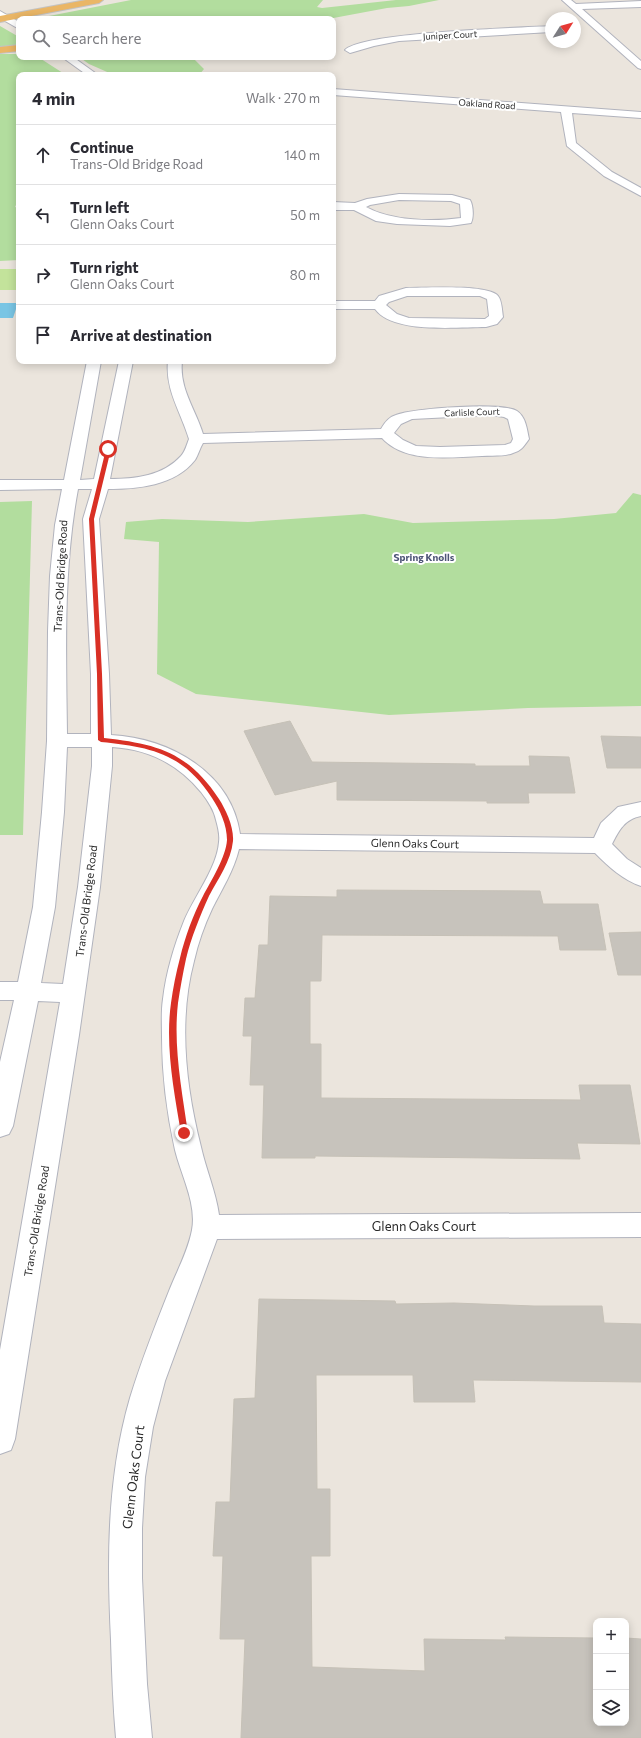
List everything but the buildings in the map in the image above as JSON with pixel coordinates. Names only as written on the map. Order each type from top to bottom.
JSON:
[{"type":"highway","points":[[2,17],[99,0]]},
{"type":"highway","points":[[0,50],[16,48]]},
{"type":"street","points":[[566,0],[641,66]]},
{"type":"street","points":[[574,7],[641,4]]},
{"type":"street","points":[[2,17],[16,24]]},
{"type":"street","points":[[582,28],[596,27]]},
{"type":"street","name":"Juniper Court","points":[[350,50],[360,46],[385,41],[425,36],[545,29]]},
{"type":"street","points":[[71,60],[89,72]]},
{"type":"street","name":"Oakland Road","points":[[336,92],[641,115]]},
{"type":"street","points":[[566,110],[571,144],[608,174],[641,193]]},
{"type":"street","points":[[336,206],[357,207],[371,215],[396,220],[462,222],[467,220],[468,217],[466,202],[452,198],[387,198],[367,202],[357,207]]},
{"type":"street","points":[[406,292],[480,292],[488,294],[493,298],[496,317],[492,321],[486,323],[409,322],[391,316],[383,311],[379,305],[384,299],[406,292]]},
{"type":"street","points":[[336,305],[379,305]]},
{"type":"street","name":"Trans-Old Bridge Road","points":[[0,1126],[44,907],[53,812],[57,741],[58,576],[62,525],[93,364]]},
{"type":"street","name":"Trans-Old Bridge Road","points":[[0,1439],[73,994],[89,887],[102,766],[100,674],[91,519],[101,484],[125,364]]},
{"type":"street","points":[[0,484],[135,484],[157,478],[173,470],[188,458],[197,439],[194,426],[178,397],[173,370],[174,364]]},
{"type":"street","name":"Carlisle Court","points":[[503,412],[513,414],[517,419],[521,439],[516,446],[508,450],[426,452],[407,448],[392,441],[386,433],[389,425],[400,417],[411,415],[503,412]]},
{"type":"street","points":[[197,439],[215,437],[386,433]]},
{"type":"street","name":"Glenn Oaks Court","points":[[57,741],[101,740],[136,744],[157,749],[177,758],[196,773],[225,813],[230,840],[222,868],[206,896],[195,921],[183,957],[174,1004],[174,1046],[184,1133],[202,1196],[206,1227],[194,1266],[157,1360],[138,1428],[130,1478],[126,1531],[125,1589],[130,1704],[134,1738]]},
{"type":"street","points":[[641,809],[625,812],[609,828],[601,846],[619,864],[641,878]]},
{"type":"street","name":"Glenn Oaks Court","points":[[230,840],[601,846]]},
{"type":"street","points":[[0,991],[73,994]]},
{"type":"street","name":"Glenn Oaks Court","points":[[206,1227],[641,1225]]},
{"type":"green space","points":[[131,0],[323,0],[317,7],[322,8],[396,0],[439,0],[336,18],[336,16],[49,16]]},
{"type":"green space","points":[[0,26],[16,35],[16,45],[0,47]]},
{"type":"green space","points":[[0,54],[16,54],[16,60],[43,60],[61,72],[16,72],[16,260],[0,261]]},
{"type":"green space","points":[[83,60],[195,60],[204,69],[202,72],[107,72]]},
{"type":"green space","points":[[0,269],[16,269],[16,290],[0,290]]},
{"type":"green space","points":[[633,493],[641,495],[641,706],[528,708],[389,715],[196,694],[157,674],[159,542],[124,539],[126,522],[162,519],[248,522],[364,514],[413,523],[554,519],[616,513]]},
{"type":"green space","points":[[32,501],[23,835],[0,835],[0,502]]},
{"type":"water","points":[[0,303],[16,303],[13,318],[0,318]]},
{"type":"district","name":"Spring Knolls","points":[[424,557]]},
{"type":"route","points":[[108,449],[101,484],[91,519],[100,674],[101,740],[136,744],[157,749],[177,758],[196,773],[211,791],[225,813],[230,840],[222,868],[206,896],[195,921],[183,957],[174,1004],[174,1046],[184,1133]]}]
